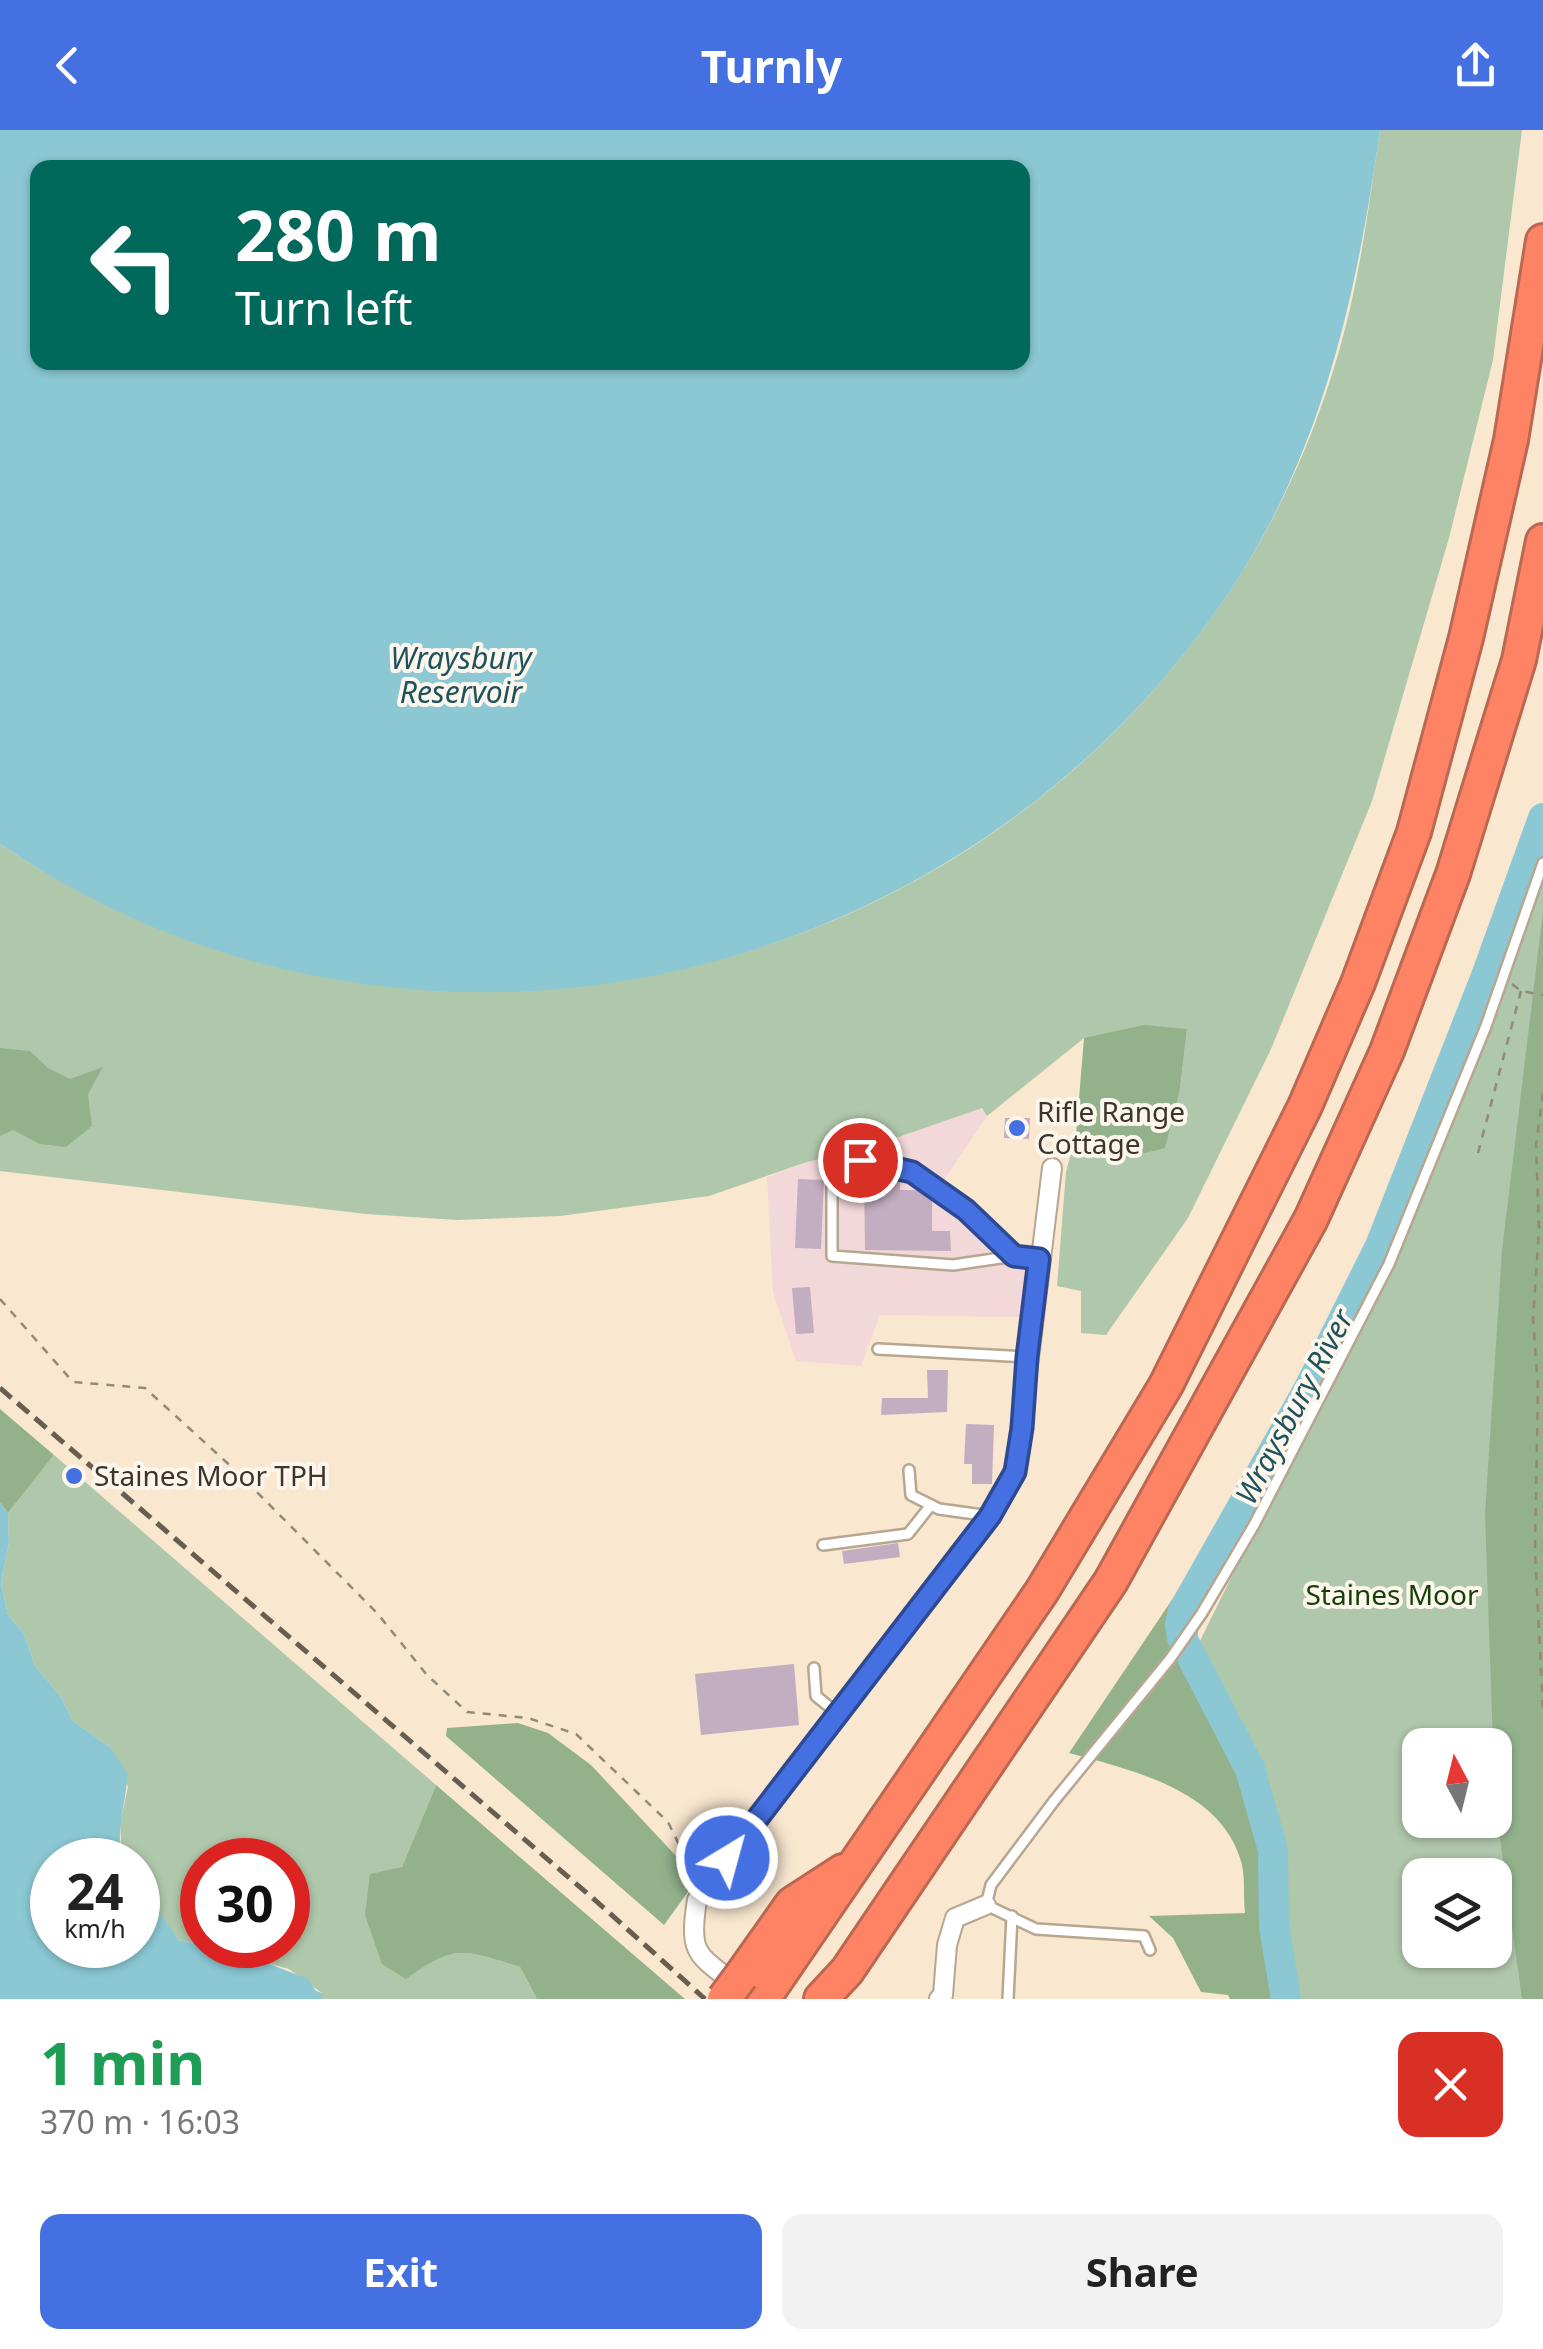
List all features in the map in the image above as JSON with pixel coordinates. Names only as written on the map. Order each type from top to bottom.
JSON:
[{"type":"highway","points":[[749,1994],[792,1904],[855,1863],[1042,1590],[1166,1385],[1305,1106],[1358,983],[1414,832],[1466,638],[1511,440],[1543,241]]},
{"type":"highway","points":[[822,1999],[841,1985],[1110,1581],[1311,1219],[1387,1051],[1453,874],[1519,660],[1543,542]]},
{"type":"street","points":[[749,1994],[699,1956],[692,1935],[697,1900],[990,1516],[1015,1472],[1052,1168]]},
{"type":"street","points":[[938,1999],[942,1995],[954,1918],[986,1906]]},
{"type":"lane","points":[[1150,1950],[1144,1936],[1036,1929],[986,1906],[991,1885],[1170,1659],[1254,1525],[1389,1264],[1486,1026],[1543,863]]},
{"type":"lane","points":[[1014,1256],[966,1210],[912,1172],[860,1160],[832,1172],[832,1256],[952,1265],[1014,1256],[1039,1259]]},
{"type":"lane","points":[[878,1349],[1027,1357]]},
{"type":"lane","points":[[909,1470],[911,1495],[931,1505],[990,1516]]},
{"type":"lane","points":[[823,1544],[908,1534],[931,1505]]},
{"type":"lane","points":[[814,1668],[816,1696],[837,1713]]},
{"type":"lane","points":[[1008,1999],[1012,1916]]},
{"type":"path","points":[[1503,978],[1521,990],[1543,995]]},
{"type":"path","points":[[1478,1153],[1521,990]]},
{"type":"path","points":[[1543,1093],[1536,1145],[1539,1230],[1533,1319],[1540,1387],[1535,1550],[1543,1711]]},
{"type":"path","points":[[0,1299],[73,1382],[145,1388],[234,1470],[377,1613],[426,1675],[467,1712],[528,1718],[576,1734],[668,1822],[697,1880],[705,1887]]},
{"type":"shaded area","points":[[982,1108],[987,1116],[943,1182],[1007,1243],[1036,1245],[1022,1317],[880,1315],[861,1366],[796,1361],[773,1292],[767,1177]]},
{"type":"green space","points":[[1380,130],[1522,130],[1493,360],[1449,538],[1372,801],[1271,1049],[1188,1218],[1106,1335],[1081,1333],[1081,1291],[1057,1286],[1066,1172],[1076,1135],[1121,1159],[1180,1089],[1187,1029],[1084,1038],[987,1116],[982,1108],[709,1196],[560,1216],[457,1220],[366,1214],[0,1171],[0,844],[98,901],[168,931],[276,964],[414,986],[550,988],[683,969],[810,930],[931,872],[1042,796],[1142,703],[1228,594],[1272,519],[1309,439],[1338,355],[1361,253]]},
{"type":"green space","name":"Staines Moor","points":[[1543,871],[1543,1999],[1297,1999],[1284,1921],[1282,1845],[1198,1645],[1402,1246]]},
{"type":"green space","points":[[1543,911],[1543,1999],[1522,1999],[1512,1926],[1512,1858],[1503,1858],[1500,1838],[1512,1838],[1512,1728],[1492,1728],[1485,1514],[1502,1251]]},
{"type":"green space","points":[[1144,1025],[1187,1029],[1180,1089],[1165,1148],[1121,1159],[1076,1135],[1084,1038]]},
{"type":"green space","points":[[0,1048],[30,1051],[48,1068],[70,1079],[103,1067],[88,1094],[92,1126],[66,1147],[40,1144],[13,1130],[0,1136]]},
{"type":"green space","points":[[0,1409],[54,1455],[8,1513],[0,1503]]},
{"type":"green space","points":[[54,1455],[436,1785],[402,1867],[406,1978],[437,1959],[472,1954],[520,1967],[537,1999],[322,1999],[322,1993],[285,1968],[310,1968],[310,1838],[180,1838],[179,1940],[160,1916],[160,1838],[121,1838],[128,1787],[110,1747],[73,1721],[61,1697],[35,1666],[24,1634],[8,1615],[1,1583],[9,1543],[8,1513]]},
{"type":"green space","points":[[1196,1564],[1198,1645],[1259,1764],[1282,1845],[1284,1921],[1297,1999],[1230,1999],[1228,1995],[1201,1992],[1173,1938],[1149,1916],[1245,1913],[1242,1864],[1229,1834],[1213,1815],[1170,1786],[1069,1753]]},
{"type":"green space","points":[[518,1723],[548,1733],[591,1765],[677,1857],[690,1889],[664,1925],[446,1736],[447,1728]]},
{"type":"green space","points":[[436,1785],[685,1999],[537,1999],[520,1967],[472,1954],[449,1955],[406,1979],[382,1964],[365,1915],[370,1874],[402,1867]]},
{"type":"water","name":"Wraysbury Reservoir","points":[[0,130],[1380,130],[1360,252],[1331,371],[1288,486],[1261,541],[1228,594],[1114,731],[979,841],[828,923],[665,973],[496,992],[325,978],[158,929],[0,844]]},
{"type":"water","points":[[0,1503],[8,1513],[9,1543],[1,1583],[8,1615],[24,1634],[35,1666],[61,1697],[73,1721],[110,1747],[127,1773],[120,1838],[30,1838],[30,1968],[160,1968],[160,1914],[180,1940],[180,1968],[280,1968],[308,1979],[322,1993],[322,1999],[0,1999]]},
{"type":"building","name":"Rifle Range Cottage","points":[[1005,1118],[1030,1118],[1029,1139],[1004,1138]]},
{"type":"building","points":[[864,1176],[900,1176],[900,1190],[926,1190],[932,1194],[932,1231],[950,1231],[951,1251],[865,1250]]},
{"type":"building","points":[[798,1179],[824,1180],[821,1249],[795,1248]]},
{"type":"building","points":[[810,1287],[814,1333],[796,1334],[792,1288]]},
{"type":"building","points":[[927,1370],[948,1370],[947,1412],[881,1415],[882,1398],[928,1398]]},
{"type":"building","points":[[966,1424],[994,1425],[992,1484],[972,1484],[972,1464],[964,1464]]},
{"type":"building","points":[[898,1543],[900,1557],[844,1564],[842,1551]]},
{"type":"building","points":[[794,1664],[799,1725],[701,1735],[695,1674]]},
{"type":"waterway","name":"Wraysbury River","points":[[1286,1999],[1274,1926],[1273,1850],[1250,1769],[1182,1638],[1180,1624],[1183,1611],[1308,1390],[1380,1246],[1543,818]]},
{"type":"railway","points":[[0,1388],[705,1999]]},
{"type":"place","name":"Rifle Range Cottage","points":[[1017,1128]]},
{"type":"place","name":"Staines Moor TPH","points":[[74,1476]]},
{"type":"route","points":[[727,1858],[990,1516],[1015,1472],[1039,1259],[1014,1256],[941,1189],[912,1172],[860,1160]]}]
